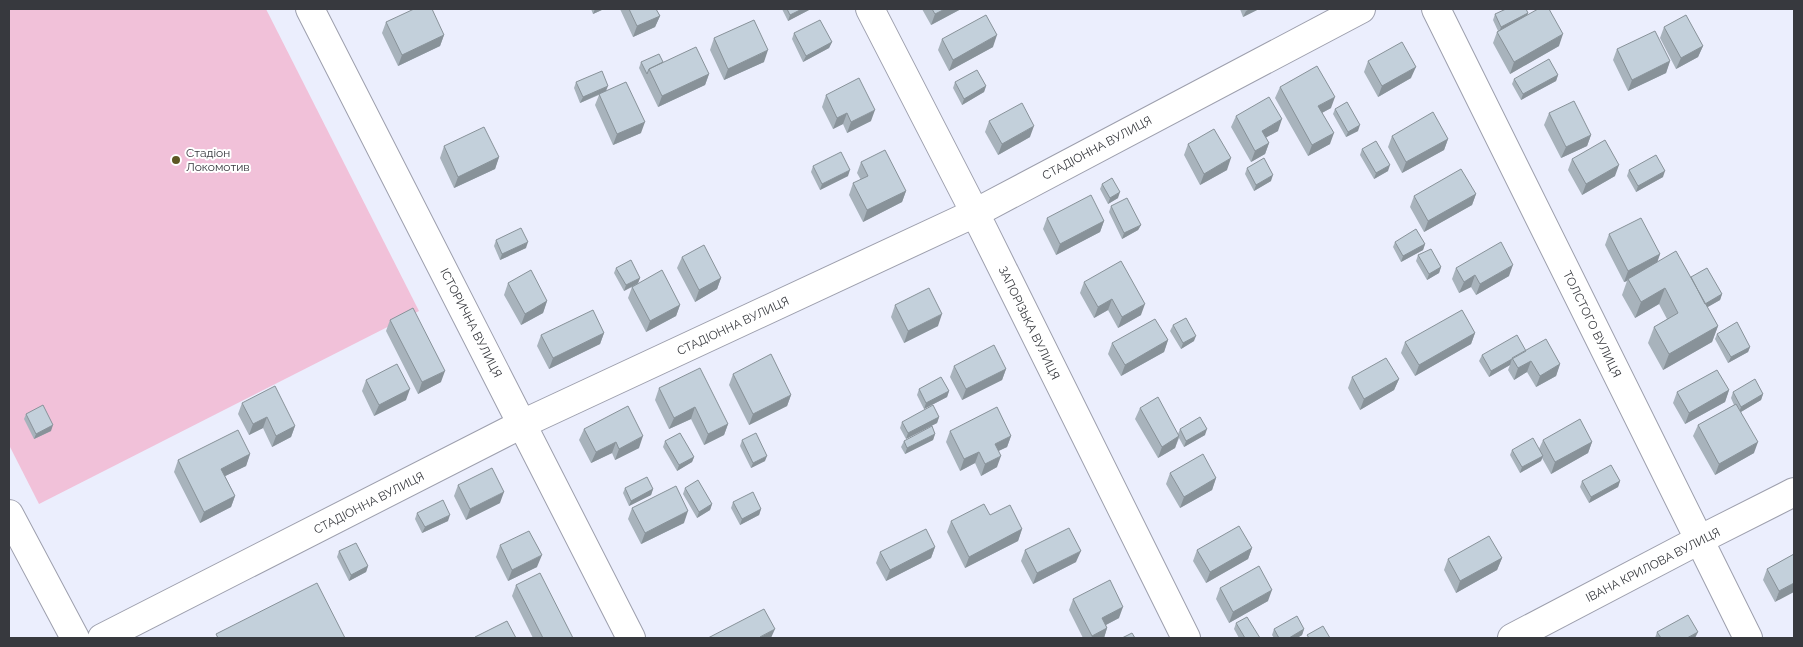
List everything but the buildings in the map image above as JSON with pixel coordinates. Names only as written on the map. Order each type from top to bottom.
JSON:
[{"type":"street","name":"ІСТОРИЧНА ВУЛИЦЯ","points":[[310,9],[631,638]]},
{"type":"street","name":"ЗАПОРІЗЬКА ВУЛИЦЯ","points":[[870,9],[974,212],[1186,638]]},
{"type":"street","name":"СТАДІОННА ВУЛИЦЯ","points":[[102,638],[522,424],[974,212],[1362,9]]},
{"type":"street","name":"ТОЛСТОГО ВУЛИЦЯ","points":[[1436,9],[1748,638]]},
{"type":"street","name":"ІВАНА КРИЛОВА ВУЛИЦЯ","points":[[1512,638],[1794,492]]},
{"type":"street","points":[[9,514],[75,638]]},
{"type":"shaded area","name":"Стадіон Локомотив","points":[[9,9],[266,9],[419,311],[39,504],[9,445]]},
{"type":"place","name":"Стадіон Локомотив","points":[[176,160]]}]
